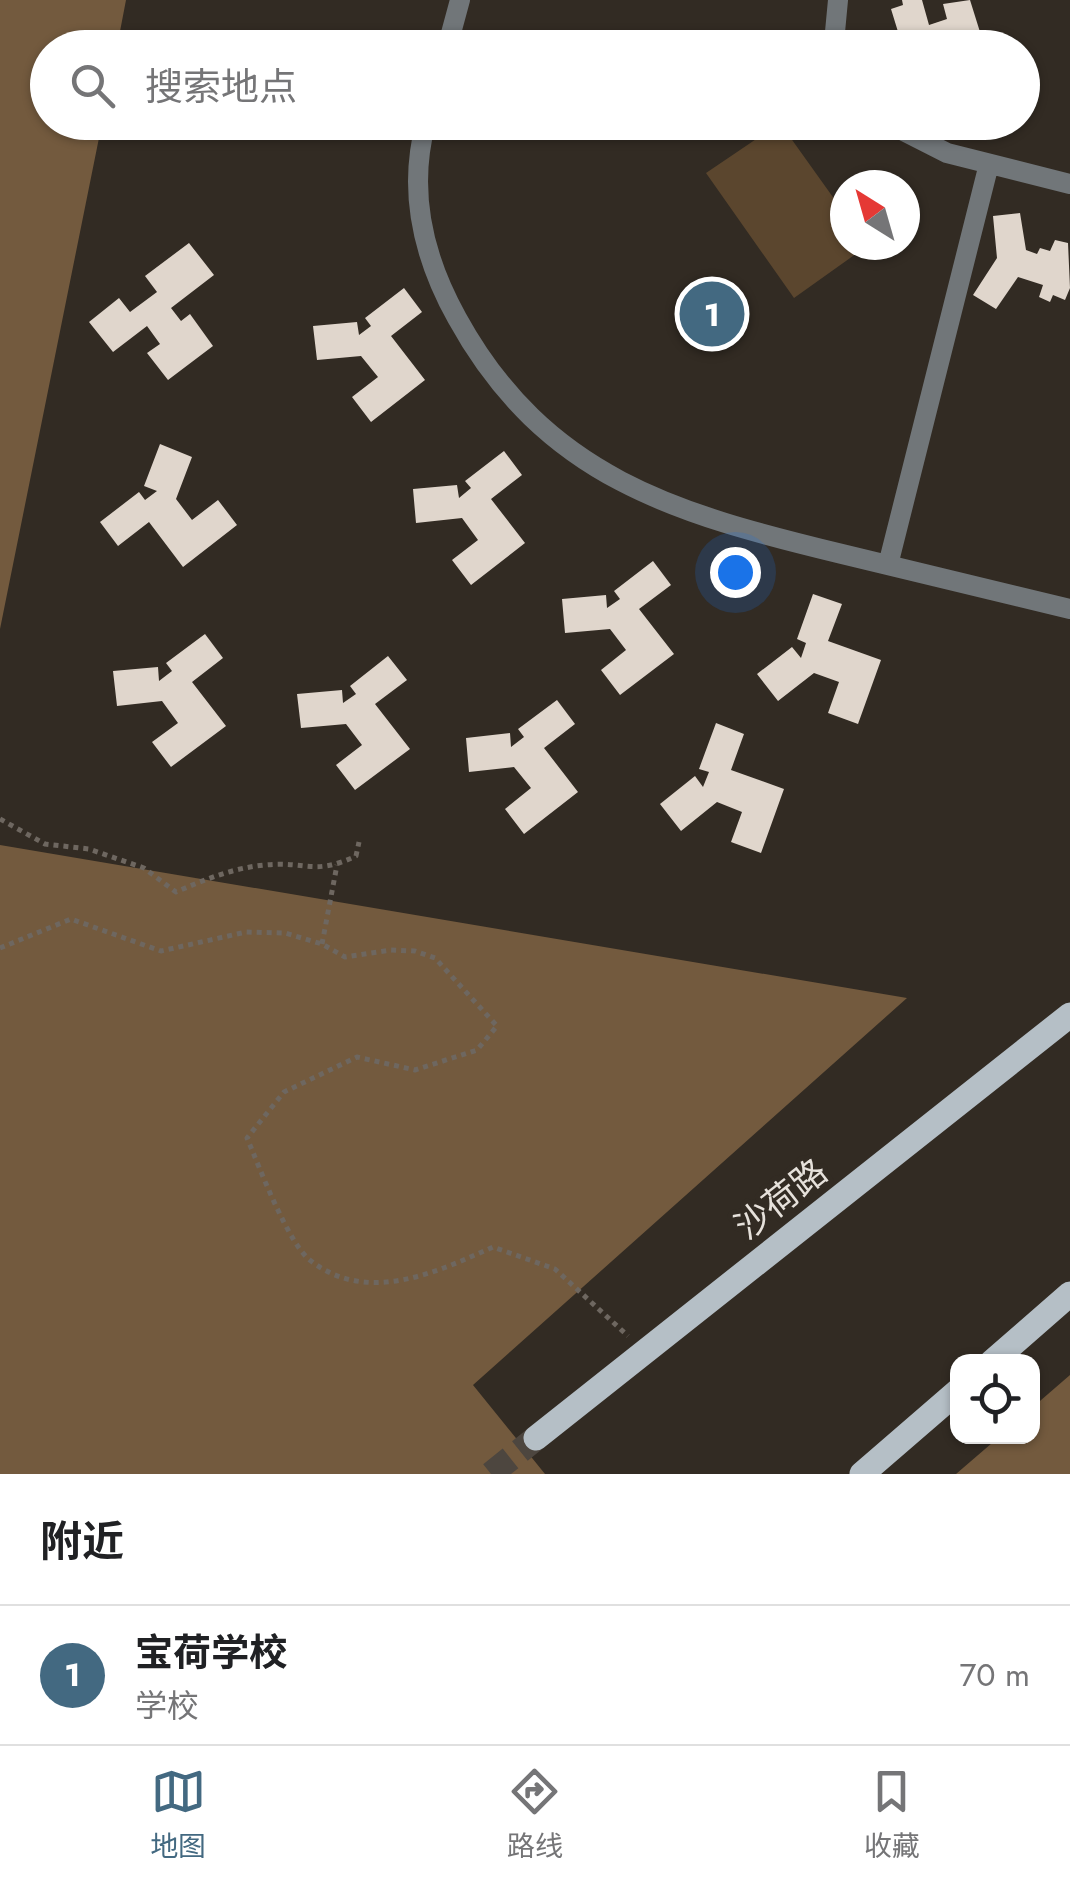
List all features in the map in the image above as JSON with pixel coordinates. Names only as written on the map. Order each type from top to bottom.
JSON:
[{"type":"main road","name":"沙荷路","points":[[536,1438],[1070,1015]]},
{"type":"main road","points":[[1042,1038],[1070,1034]]},
{"type":"main road","points":[[1001,1354],[1070,1294]]},
{"type":"main road","points":[[862,1474],[950,1398]]},
{"type":"street","points":[[452,30],[460,0]]},
{"type":"street","points":[[835,30],[838,0]]},
{"type":"street","points":[[424,140],[418,186],[420,232],[438,285],[469,340],[556,441],[602,473],[660,502],[724,525],[1070,609]]},
{"type":"street","points":[[921,140],[946,153],[1070,184]]},
{"type":"street","points":[[888,566],[989,164]]},
{"type":"path","points":[[0,819],[45,844],[89,848],[144,868],[176,892],[221,872],[298,864],[324,870],[356,856],[360,842]]},
{"type":"path","points":[[322,944],[336,865]]},
{"type":"path","points":[[0,948],[71,920],[161,951],[246,932],[285,933],[322,944],[344,957],[392,950],[435,958],[497,1026],[478,1050],[416,1070],[357,1057],[284,1092],[246,1138],[283,1219],[310,1261],[362,1283],[422,1278],[493,1247],[555,1269],[644,1352]]},
{"type":"shaded area","points":[[0,0],[126,0],[120,30],[30,30],[30,140],[99,140],[0,629]]},
{"type":"shaded area","points":[[755,140],[792,140],[830,193],[830,260],[847,260],[794,298],[706,173]]},
{"type":"shaded area","points":[[0,845],[907,998],[473,1385],[545,1474],[0,1474]]},
{"type":"shaded area","points":[[1070,1375],[1070,1474],[956,1474],[991,1444],[1040,1444],[1040,1401]]},
{"type":"building","points":[[902,0],[922,0],[929,25],[947,19],[943,4],[970,0],[979,30],[897,30],[891,9],[903,5]]},
{"type":"building","points":[[1020,213],[1026,250],[1037,254],[1040,248],[1050,251],[1055,240],[1068,243],[1070,288],[1065,300],[1053,295],[1050,302],[1039,297],[1043,285],[1018,277],[996,309],[973,295],[997,258],[993,216]]},
{"type":"building","points":[[189,243],[214,275],[171,308],[181,321],[190,314],[213,346],[168,380],[147,353],[160,344],[147,326],[113,352],[89,322],[119,298],[130,312],[157,292],[145,276]]},
{"type":"building","points":[[404,288],[422,312],[391,336],[425,380],[371,422],[352,397],[378,377],[361,356],[317,360],[313,326],[357,322],[359,335],[371,326],[365,318]]},
{"type":"building","points":[[160,444],[192,457],[176,499],[192,520],[218,500],[237,525],[183,567],[149,522],[118,546],[100,522],[139,492],[145,500],[157,491],[144,486]]},
{"type":"building","points":[[504,451],[522,475],[491,499],[525,543],[471,585],[452,560],[478,540],[462,518],[416,523],[413,489],[457,485],[459,498],[471,488],[465,481]]},
{"type":"building","points":[[653,561],[671,585],[639,609],[674,654],[620,695],[601,670],[626,650],[610,629],[565,633],[562,599],[606,595],[607,608],[620,599],[614,591]]},
{"type":"building","points":[[813,594],[842,604],[828,641],[881,660],[858,724],[828,713],[839,682],[814,673],[778,701],[757,674],[792,647],[801,658],[806,643],[797,639]]},
{"type":"building","points":[[205,634],[223,658],[192,682],[226,726],[171,767],[152,742],[178,723],[162,701],[117,706],[113,671],[158,667],[159,681],[172,671],[166,663]]},
{"type":"building","points":[[388,656],[407,680],[375,704],[410,749],[355,790],[336,765],[362,745],[346,724],[301,728],[297,694],[342,690],[343,703],[356,694],[350,686]]},
{"type":"building","points":[[557,700],[575,724],[544,748],[578,792],[524,834],[505,809],[531,788],[514,767],[469,772],[466,738],[510,733],[511,747],[524,737],[518,729]]},
{"type":"building","points":[[716,723],[744,734],[731,770],[784,789],[761,853],[731,842],[742,812],[717,802],[681,831],[660,804],[695,776],[703,787],[709,772],[699,769]]},
{"type":"tunnel","points":[[491,1474],[536,1438]]},
{"type":"place","name":"宝荷学校","points":[[712,314]]}]
